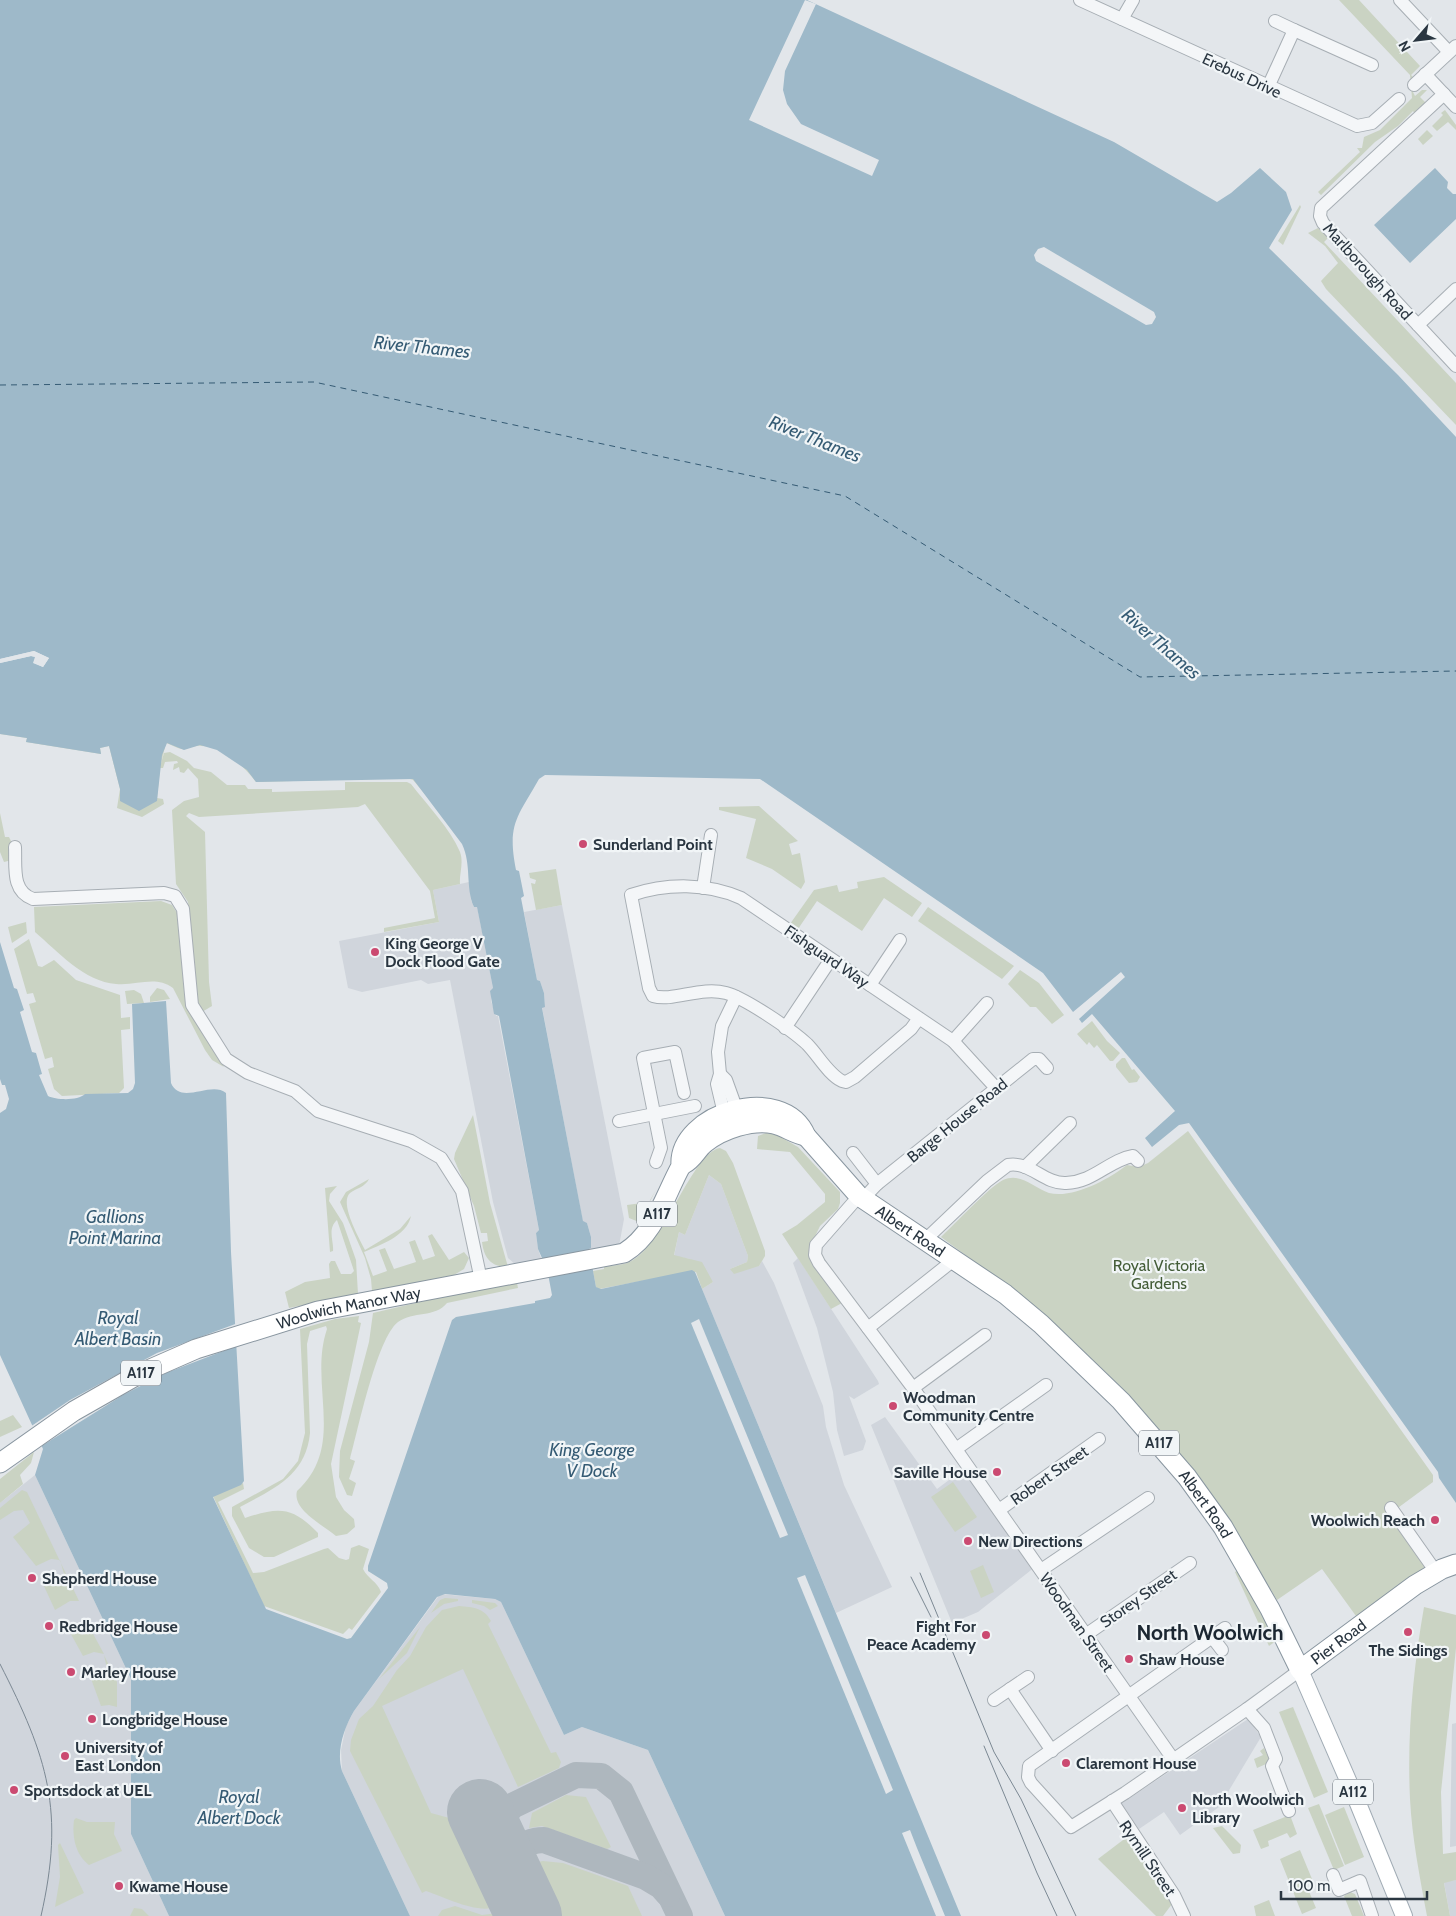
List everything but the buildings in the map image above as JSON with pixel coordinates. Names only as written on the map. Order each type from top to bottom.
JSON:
[{"type":"highway","name":"Woolwich Manor Way","points":[[0,1463],[74,1410],[139,1374],[196,1349],[298,1316],[481,1280],[608,1258],[624,1253],[644,1238],[681,1166],[680,1155],[690,1140],[704,1125],[733,1120],[757,1106],[778,1110],[801,1124],[806,1136]]},
{"type":"highway","name":"Albert Road","points":[[806,1136],[861,1198],[1005,1294],[1083,1363],[1147,1429],[1187,1477],[1223,1527],[1249,1571],[1300,1670]]},
{"type":"highway","name":"Pier Road","points":[[1300,1670],[1415,1585],[1433,1574],[1456,1564]]},
{"type":"highway","points":[[1433,1574],[1456,1578]]},
{"type":"main road","name":"Albert Road","points":[[1300,1670],[1357,1800],[1404,1916]]},
{"type":"street","name":"Erebus Drive","points":[[1080,0],[1268,87],[1361,127],[1372,123],[1399,98]]},
{"type":"street","points":[[1122,19],[1133,0]]},
{"type":"street","points":[[1400,0],[1452,49],[1414,84]]},
{"type":"street","points":[[1275,21],[1372,65]]},
{"type":"street","points":[[1268,87],[1294,30]]},
{"type":"street","points":[[1425,74],[1456,107]]},
{"type":"street","name":"Marlborough Road","points":[[1444,94],[1321,208],[1319,212],[1322,223],[1456,366]]},
{"type":"street","points":[[1418,325],[1456,289]]},
{"type":"street","points":[[703,888],[711,835]]},
{"type":"street","points":[[15,847],[18,886],[23,894],[33,899],[164,893],[175,896],[183,909],[192,1005],[226,1059],[248,1073],[295,1091],[318,1111],[411,1141],[441,1158],[462,1190],[481,1280]]},
{"type":"street","name":"Fishguard Way","points":[[919,1018],[911,1029],[855,1077],[846,1082],[838,1079],[806,1043],[736,997],[717,991],[700,990],[653,998],[648,988],[628,894],[669,887],[703,888],[726,892],[741,898],[833,961],[870,985],[919,1018],[953,1041],[996,1088]]},
{"type":"street","points":[[870,985],[900,940]]},
{"type":"street","points":[[785,1028],[827,965],[833,961]]},
{"type":"street","points":[[733,1120],[716,1084],[720,1074],[718,1052],[722,1026],[736,997]]},
{"type":"street","points":[[953,1041],[987,1003]]},
{"type":"street","points":[[656,1162],[661,1148],[643,1058],[675,1052],[684,1093]]},
{"type":"street","name":"Barge House Road","points":[[861,1198],[1033,1059],[1044,1060]]},
{"type":"street","points":[[619,1121],[695,1106]]},
{"type":"street","points":[[1025,1167],[1070,1123]]},
{"type":"street","points":[[853,1153],[877,1184]]},
{"type":"street","points":[[925,1240],[1001,1169],[1011,1164],[1025,1167],[1048,1180],[1067,1184],[1092,1177],[1125,1157],[1133,1156],[1138,1161]]},
{"type":"street","name":"Woodman Street","points":[[861,1198],[816,1245],[814,1250],[819,1263],[860,1321],[868,1328],[913,1388],[1173,1759]]},
{"type":"street","points":[[868,1328],[955,1259]]},
{"type":"street","points":[[913,1388],[985,1335]]},
{"type":"street","points":[[956,1449],[1046,1385]]},
{"type":"street","name":"Robert Street","points":[[999,1510],[1099,1439]]},
{"type":"street","points":[[1041,1570],[1148,1498]]},
{"type":"street","points":[[1391,1508],[1433,1574]]},
{"type":"street","name":"Storey Street","points":[[1086,1634],[1190,1563]]},
{"type":"street","points":[[1010,1690],[1052,1751],[1225,1628]]},
{"type":"street","points":[[1212,1637],[1222,1650]]},
{"type":"street","name":"Pier Road","points":[[1052,1751],[1029,1766],[1028,1777],[1031,1783],[1068,1824],[1112,1801],[1247,1709],[1300,1670]]},
{"type":"street","points":[[994,1700],[1028,1677]]},
{"type":"street","points":[[1247,1709],[1264,1728],[1276,1759],[1272,1766],[1289,1811]]},
{"type":"street","name":"Rymill Street","points":[[1112,1801],[1174,1895],[1184,1916]]},
{"type":"street","points":[[1333,1875],[1339,1890],[1360,1881],[1372,1916]]},
{"type":"shaded area","points":[[469,882],[471,900],[474,907],[477,906],[493,988],[491,1001],[496,1016],[498,1016],[539,1230],[536,1233],[538,1249],[541,1258],[545,1258],[545,1260],[516,1265],[508,1258],[493,1202],[450,980],[428,984],[421,980],[362,992],[348,988],[339,941],[439,922],[433,890]]},
{"type":"shaded area","points":[[562,905],[624,1219],[619,1246],[589,1252],[591,1237],[587,1223],[583,1222],[542,1007],[545,1007],[544,993],[540,981],[537,980],[524,912]]},
{"type":"shaded area","points":[[709,1175],[721,1184],[748,1256],[747,1262],[730,1269],[759,1266],[762,1261],[774,1283],[823,1406],[826,1427],[844,1485],[892,1587],[836,1613],[702,1289],[713,1282],[690,1259],[674,1256],[679,1232],[685,1235]]},
{"type":"shaded area","points":[[798,1258],[879,1384],[854,1399],[849,1396],[866,1441],[863,1450],[844,1456],[837,1430],[833,1392],[817,1328],[793,1263]]},
{"type":"shaded area","name":"New Directions","points":[[885,1417],[937,1489],[965,1468],[1035,1567],[978,1612],[952,1623],[871,1425]]},
{"type":"shaded area","name":"University of East London","points":[[35,1475],[131,1679],[131,1834],[169,1916],[0,1916],[0,1503]]},
{"type":"shaded area","points":[[440,1594],[495,1599],[501,1602],[564,1735],[582,1727],[648,1750],[725,1916],[410,1916],[342,1771],[341,1750],[346,1726],[354,1711]]},
{"type":"shaded area","points":[[1248,1719],[1261,1737],[1219,1807],[1180,1835],[1164,1812],[1139,1829],[1121,1804]]},
{"type":"shaded area","points":[[1456,1723],[1456,1846],[1450,1847],[1452,1724]]},
{"type":"shaded area","points":[[1456,1880],[1456,1916],[1450,1916],[1444,1882]]},
{"type":"green space","points":[[1339,0],[1359,0],[1420,66],[1411,75],[1414,78],[1412,80],[1413,92],[1415,96],[1422,90],[1427,90],[1420,97],[1426,103],[1415,114],[1413,111],[1398,126],[1375,142],[1321,195],[1318,192],[1360,152],[1357,148],[1362,148],[1364,137],[1380,130],[1412,98],[1410,75]]},
{"type":"green space","points":[[1445,110],[1456,125],[1456,130],[1448,122],[1437,131],[1432,126],[1443,115],[1441,113]]},
{"type":"green space","points":[[1427,130],[1433,136],[1423,145],[1418,139]]},
{"type":"green space","points":[[1300,205],[1301,207],[1283,245],[1278,241]]},
{"type":"green space","points":[[1318,228],[1329,237],[1324,242],[1456,383],[1456,425],[1326,289],[1321,281],[1338,263],[1325,246],[1308,233]]},
{"type":"green space","points":[[335,663],[430,800],[413,780],[407,778],[256,782],[232,758],[217,749],[209,747],[197,746],[183,749],[166,743],[160,767],[164,753],[170,752],[187,761],[194,768],[211,772],[227,785],[245,785],[248,789],[272,789],[272,792],[345,790],[345,782],[407,782],[411,784],[438,817],[456,843],[462,860],[460,884],[433,890],[439,922],[384,932],[384,928],[435,918],[430,891],[365,804],[358,807],[199,817],[189,813],[186,816],[205,832],[209,982],[212,1006],[202,1012],[196,995],[188,902],[176,884],[172,810],[184,801],[199,797],[198,779],[188,768],[184,773],[180,772],[179,767],[173,770],[174,764],[178,763],[177,761],[165,762],[163,768],[160,768],[157,798],[163,799],[164,804],[142,817],[117,808],[120,789],[109,746],[100,748],[101,754],[26,742],[27,738],[0,734],[0,682]]},
{"type":"green space","points":[[759,806],[798,841],[789,844],[792,855],[800,853],[805,882],[801,889],[772,869],[746,858],[756,819],[719,810],[719,807]]},
{"type":"green space","points":[[0,813],[5,837],[9,837],[11,841],[12,860],[4,862],[0,852]]},
{"type":"green space","points":[[556,869],[562,905],[536,910],[531,883],[535,884],[536,880],[530,878],[529,873]]},
{"type":"green space","points":[[884,877],[922,903],[912,917],[884,898],[862,931],[817,901],[798,929],[790,924],[814,890],[837,885],[839,892],[858,888],[857,882]]},
{"type":"green space","points":[[161,901],[172,905],[177,913],[186,1007],[224,1067],[212,1060],[205,1050],[173,988],[159,982],[116,984],[93,978],[72,964],[35,932],[34,907]]},
{"type":"green space","points":[[928,907],[1014,966],[1002,979],[918,921]]},
{"type":"green space","points":[[26,922],[27,933],[12,943],[8,927]]},
{"type":"green space","points":[[29,939],[38,966],[42,967],[54,960],[76,980],[120,995],[121,1018],[130,1017],[130,1029],[121,1030],[124,1088],[119,1093],[62,1096],[54,1089],[48,1069],[54,1067],[52,1057],[45,1059],[29,1004],[36,1002],[33,993],[27,994],[14,949]]},
{"type":"green space","points":[[1020,970],[1039,983],[1064,1015],[1052,1024],[1036,1007],[1030,1007],[1008,984]]},
{"type":"green space","points":[[157,988],[164,990],[170,999],[150,1002],[150,997]]},
{"type":"green space","points":[[134,990],[141,994],[144,1003],[127,1004],[125,991]]},
{"type":"green space","points":[[1092,1021],[1107,1041],[1120,1053],[1113,1061],[1110,1061],[1097,1045],[1094,1048],[1089,1042],[1087,1045],[1077,1034]]},
{"type":"green space","points":[[1122,1058],[1125,1058],[1132,1070],[1134,1069],[1140,1077],[1137,1082],[1129,1083],[1116,1067],[1116,1064]]},
{"type":"green space","points":[[473,1115],[490,1203],[508,1267],[502,1267],[493,1263],[485,1253],[482,1242],[488,1241],[487,1233],[481,1233],[474,1206],[454,1159]]},
{"type":"green space","name":"Royal Victoria Gardens","points":[[1188,1131],[1433,1475],[1433,1482],[1391,1513],[1428,1565],[1356,1616],[1322,1569],[1277,1600],[1236,1531],[1206,1486],[1119,1385],[1041,1311],[941,1237],[981,1198],[1003,1180],[1010,1178],[1022,1179],[1049,1193],[1069,1193],[1101,1182],[1127,1165],[1139,1167],[1148,1163]]},
{"type":"green space","points":[[766,1133],[777,1135],[798,1147],[840,1192],[838,1209],[820,1226],[809,1249],[809,1254],[842,1303],[831,1309],[782,1234],[797,1225],[825,1202],[825,1194],[790,1152],[757,1149],[758,1136]]},
{"type":"green space","points":[[720,1148],[726,1151],[733,1163],[765,1251],[765,1256],[759,1266],[734,1274],[730,1269],[747,1262],[748,1256],[721,1184],[709,1175],[685,1235],[679,1232],[674,1255],[702,1262],[713,1282],[702,1289],[696,1272],[690,1272],[599,1289],[596,1287],[593,1271],[630,1262],[645,1250],[700,1165],[710,1153]]},
{"type":"green space","points":[[369,1179],[363,1186],[350,1193],[347,1198],[351,1221],[365,1250],[400,1229],[411,1216],[399,1234],[385,1243],[364,1252],[373,1276],[387,1271],[379,1250],[385,1248],[394,1269],[416,1262],[409,1242],[415,1240],[423,1260],[435,1256],[428,1236],[432,1234],[449,1260],[464,1252],[469,1258],[464,1269],[454,1275],[372,1291],[371,1279],[365,1258],[340,1202],[346,1192]]},
{"type":"green space","points":[[337,1186],[330,1194],[329,1201],[343,1223],[356,1260],[358,1294],[289,1308],[285,1292],[305,1282],[330,1278],[329,1264],[331,1261],[335,1261],[341,1274],[351,1274],[354,1271],[337,1220],[332,1227],[333,1251],[330,1252],[325,1188]]},
{"type":"green space","points":[[657,1188],[639,1222],[629,1218],[627,1205],[649,1202]]},
{"type":"green space","points":[[517,1283],[518,1288],[447,1303],[436,1311],[410,1316],[398,1322],[390,1331],[376,1365],[363,1407],[350,1459],[355,1461],[349,1479],[356,1483],[352,1496],[347,1495],[339,1477],[340,1451],[369,1342],[373,1313],[484,1287]]},
{"type":"green space","points":[[359,1316],[358,1322],[361,1323],[331,1464],[336,1497],[344,1510],[354,1519],[355,1527],[347,1534],[336,1536],[304,1511],[297,1498],[297,1491],[312,1473],[320,1454],[324,1414],[321,1371],[326,1326],[310,1331],[307,1344],[310,1433],[302,1460],[295,1471],[276,1487],[240,1507],[245,1518],[276,1511],[292,1513],[309,1524],[318,1533],[318,1537],[274,1557],[264,1557],[249,1548],[232,1516],[232,1507],[283,1479],[298,1461],[305,1433],[300,1329],[335,1319]]},
{"type":"green space","points":[[13,1415],[22,1427],[0,1437],[0,1421]]},
{"type":"green space","points":[[34,1452],[31,1463],[20,1475],[23,1484],[0,1503],[0,1479]]},
{"type":"green space","points":[[953,1482],[977,1517],[955,1532],[931,1497]]},
{"type":"green space","points":[[243,1483],[244,1489],[218,1502],[253,1573],[264,1572],[328,1548],[339,1558],[346,1560],[349,1559],[351,1548],[359,1545],[369,1549],[363,1569],[381,1592],[352,1630],[349,1628],[343,1634],[264,1606],[213,1496]]},
{"type":"green space","points":[[22,1490],[27,1492],[59,1560],[51,1559],[36,1566],[13,1537],[30,1523],[23,1510],[14,1511],[0,1520],[0,1508]]},
{"type":"green space","points":[[61,1563],[79,1601],[70,1601],[55,1610],[43,1584],[64,1574]]},
{"type":"green space","points":[[983,1565],[994,1592],[981,1598],[970,1571]]},
{"type":"green space","points":[[1238,1570],[1276,1641],[1269,1646],[1235,1572]]},
{"type":"green space","points":[[445,1598],[458,1599],[458,1601],[444,1604],[431,1613],[440,1600]]},
{"type":"green space","points":[[472,1600],[495,1603],[498,1606],[490,1610],[484,1606],[472,1603]]},
{"type":"green space","points":[[459,1606],[478,1609],[485,1613],[491,1621],[488,1624],[551,1753],[556,1752],[561,1762],[559,1768],[518,1787],[463,1669],[382,1706],[431,1813],[453,1819],[495,1907],[488,1909],[470,1907],[426,1891],[422,1893],[350,1751],[351,1740],[359,1719],[373,1706],[397,1670],[410,1656],[426,1627],[442,1610]]},
{"type":"green space","points":[[1424,1607],[1456,1615],[1456,1648],[1441,1792],[1443,1854],[1456,1852],[1456,1880],[1444,1883],[1450,1916],[1427,1916],[1411,1814],[1409,1775],[1410,1727],[1414,1679]]},
{"type":"green space","points":[[74,1622],[82,1635],[91,1630],[104,1654],[94,1652],[83,1656],[67,1627]]},
{"type":"green space","points":[[420,1627],[407,1653],[379,1679]]},
{"type":"green space","points":[[104,1655],[117,1682],[117,1707],[101,1706],[90,1676],[107,1669]]},
{"type":"green space","points":[[1293,1707],[1328,1792],[1314,1798],[1279,1712]]},
{"type":"green space","points":[[1264,1748],[1269,1758],[1266,1764],[1257,1768],[1254,1759],[1263,1755],[1260,1751]]},
{"type":"green space","points":[[566,1795],[586,1797],[611,1847],[607,1849],[542,1826],[529,1828],[532,1813]]},
{"type":"green space","points":[[1319,1804],[1344,1866],[1334,1870],[1308,1808]]},
{"type":"green space","points":[[1344,1807],[1364,1857],[1345,1865],[1325,1815]]},
{"type":"green space","points":[[1290,1815],[1297,1834],[1290,1838],[1287,1833],[1268,1841],[1269,1846],[1261,1849],[1253,1830]]},
{"type":"green space","points":[[76,1818],[87,1822],[115,1822],[114,1834],[122,1851],[89,1865],[80,1856],[74,1838],[73,1826]]},
{"type":"green space","points":[[1222,1826],[1241,1845],[1240,1853],[1233,1854],[1213,1828]]},
{"type":"green space","points":[[1127,1837],[1172,1904],[1163,1916],[1156,1916],[1098,1859]]},
{"type":"green space","points":[[60,1843],[84,1893],[55,1907],[60,1877],[58,1845]]},
{"type":"green space","points":[[1300,1850],[1312,1879],[1305,1882],[1316,1908],[1302,1914],[1280,1859]]},
{"type":"green space","points":[[543,1861],[563,1863],[628,1886],[642,1916],[559,1916],[534,1863]]},
{"type":"green space","points":[[1350,1892],[1355,1894],[1364,1916],[1352,1916],[1344,1896]]},
{"type":"green space","points":[[1269,1900],[1275,1916],[1256,1916],[1254,1906]]},
{"type":"green space","points":[[455,1906],[482,1915],[498,1913],[499,1916],[438,1916],[442,1910]]},
{"type":"green space","points":[[134,1908],[142,1909],[149,1916],[130,1916]]},
{"type":"water","points":[[0,0],[807,0],[1114,142],[1217,202],[1231,193],[1260,168],[1286,192],[1292,210],[1269,248],[1398,375],[1456,437],[1456,1503],[1439,1478],[1438,1472],[1189,1123],[1179,1125],[1152,1147],[1145,1138],[1175,1111],[1092,1014],[1082,1023],[1079,1019],[1125,977],[1121,972],[1073,1012],[1043,973],[760,779],[545,775],[539,779],[516,822],[513,842],[516,870],[519,871],[524,896],[521,898],[537,980],[540,981],[544,993],[545,1007],[542,1008],[583,1221],[587,1223],[591,1237],[591,1248],[589,1249],[596,1287],[601,1289],[692,1270],[695,1272],[961,1916],[725,1916],[648,1750],[582,1727],[564,1735],[501,1602],[495,1599],[445,1594],[437,1597],[354,1711],[344,1732],[340,1756],[342,1771],[410,1916],[169,1916],[131,1834],[131,1679],[35,1475],[43,1449],[0,1355],[0,1113],[6,1109],[9,1099],[5,1085],[2,1085],[0,1079],[0,942],[14,988],[17,989],[24,1010],[20,1012],[32,1052],[36,1053],[42,1074],[39,1075],[48,1096],[72,1099],[85,1094],[128,1093],[133,1089],[135,1083],[132,1004],[166,1001],[171,1083],[176,1090],[182,1092],[189,1093],[212,1089],[226,1093],[231,1252],[244,1481],[241,1485],[213,1497],[266,1609],[347,1639],[351,1638],[388,1588],[387,1583],[368,1571],[368,1566],[452,1320],[456,1317],[535,1303],[535,1301],[550,1298],[552,1295],[545,1258],[542,1258],[538,1249],[536,1233],[539,1230],[499,1016],[494,1014],[490,991],[493,988],[477,907],[474,907],[471,899],[465,852],[462,844],[413,779],[256,782],[247,770],[217,750],[200,745],[184,750],[167,743],[162,755],[157,801],[139,811],[120,801],[120,789],[109,746],[100,748],[101,754],[26,742],[27,738],[0,734],[0,663],[31,656],[36,657],[34,663],[43,667],[49,658],[34,651],[0,659]]},
{"type":"water","points":[[1435,168],[1448,182],[1447,188],[1453,194],[1456,194],[1456,219],[1410,263],[1374,225]]},
{"type":"pier","points":[[805,0],[816,4],[785,71],[783,90],[787,104],[801,124],[879,160],[872,176],[749,120]]},
{"type":"pier","points":[[1044,247],[1154,312],[1156,317],[1152,324],[1146,325],[1036,261],[1034,255],[1038,249]]},
{"type":"pier","points":[[34,651],[49,658],[43,667],[33,663],[35,657],[31,656],[0,663],[0,659]]},
{"type":"pier","points":[[699,1319],[788,1535],[780,1538],[691,1323]]},
{"type":"pier","points":[[238,1323],[239,1345],[166,1373],[123,1395],[40,1447],[30,1427],[70,1400],[157,1353]]},
{"type":"pier","points":[[805,1575],[893,1790],[886,1794],[797,1578]]},
{"type":"pier","points":[[910,1830],[945,1916],[936,1916],[902,1833]]},
{"type":"ferry route","points":[[0,385],[314,382],[845,496],[1140,677],[1456,671]]},
{"type":"taxiway","points":[[502,1857],[498,1832],[503,1817],[512,1806],[576,1775],[601,1776],[621,1792],[680,1916]]},
{"type":"taxiway","points":[[512,1880],[512,1864],[518,1851],[528,1843],[544,1840],[646,1877],[661,1886],[668,1894]]},
{"type":"runway","points":[[480,1812],[529,1916]]},
{"type":"tram line","points":[[920,1573],[994,1752],[1021,1799],[1076,1916]]},
{"type":"tram line","points":[[911,1577],[931,1617]]},
{"type":"tram line","points":[[0,1664],[30,1728],[48,1786],[51,1815],[51,1846],[48,1879],[41,1916]]},
{"type":"tram line","points":[[984,1746],[1057,1916]]},
{"type":"place","name":"Sunderland Point","points":[[583,844]]},
{"type":"place","name":"King George V Dock Flood Gate","points":[[375,952]]},
{"type":"place","name":"Woodman Community Centre","points":[[893,1406]]},
{"type":"place","name":"Saville House","points":[[997,1472]]},
{"type":"place","name":"Woolwich Reach","points":[[1435,1520]]},
{"type":"place","name":"New Directions","points":[[968,1541]]},
{"type":"place","name":"Shepherd House","points":[[32,1578]]},
{"type":"place","name":"Redbridge House","points":[[49,1626]]},
{"type":"place","name":"The Sidings","points":[[1408,1632]]},
{"type":"place","name":"Fight For Peace Academy","points":[[986,1635]]},
{"type":"place","name":"Shaw House","points":[[1129,1659]]},
{"type":"place","name":"Marley House","points":[[71,1672]]},
{"type":"place","name":"Longbridge House","points":[[92,1719]]},
{"type":"place","name":"University of East London","points":[[65,1756]]},
{"type":"place","name":"Claremont House","points":[[1066,1763]]},
{"type":"place","name":"Sportsdock at UEL","points":[[14,1790]]},
{"type":"place","name":"North Woolwich Library","points":[[1182,1808]]},
{"type":"place","name":"Kwame House","points":[[119,1886]]},
{"type":"district","name":"North Woolwich","points":[[1210,1633]]},
{"type":"water label","name":"River Thames","points":[[422,347]]},
{"type":"water label","name":"River Thames","points":[[815,439]]},
{"type":"water label","name":"River Thames","points":[[1161,644]]},
{"type":"water label","name":"Gallions Point Marina","points":[[115,1227]]},
{"type":"water label","name":"Royal Albert Basin","points":[[118,1328]]},
{"type":"water label","name":"King George V Dock","points":[[592,1460]]},
{"type":"water label","name":"Royal Albert Dock","points":[[239,1807]]}]
